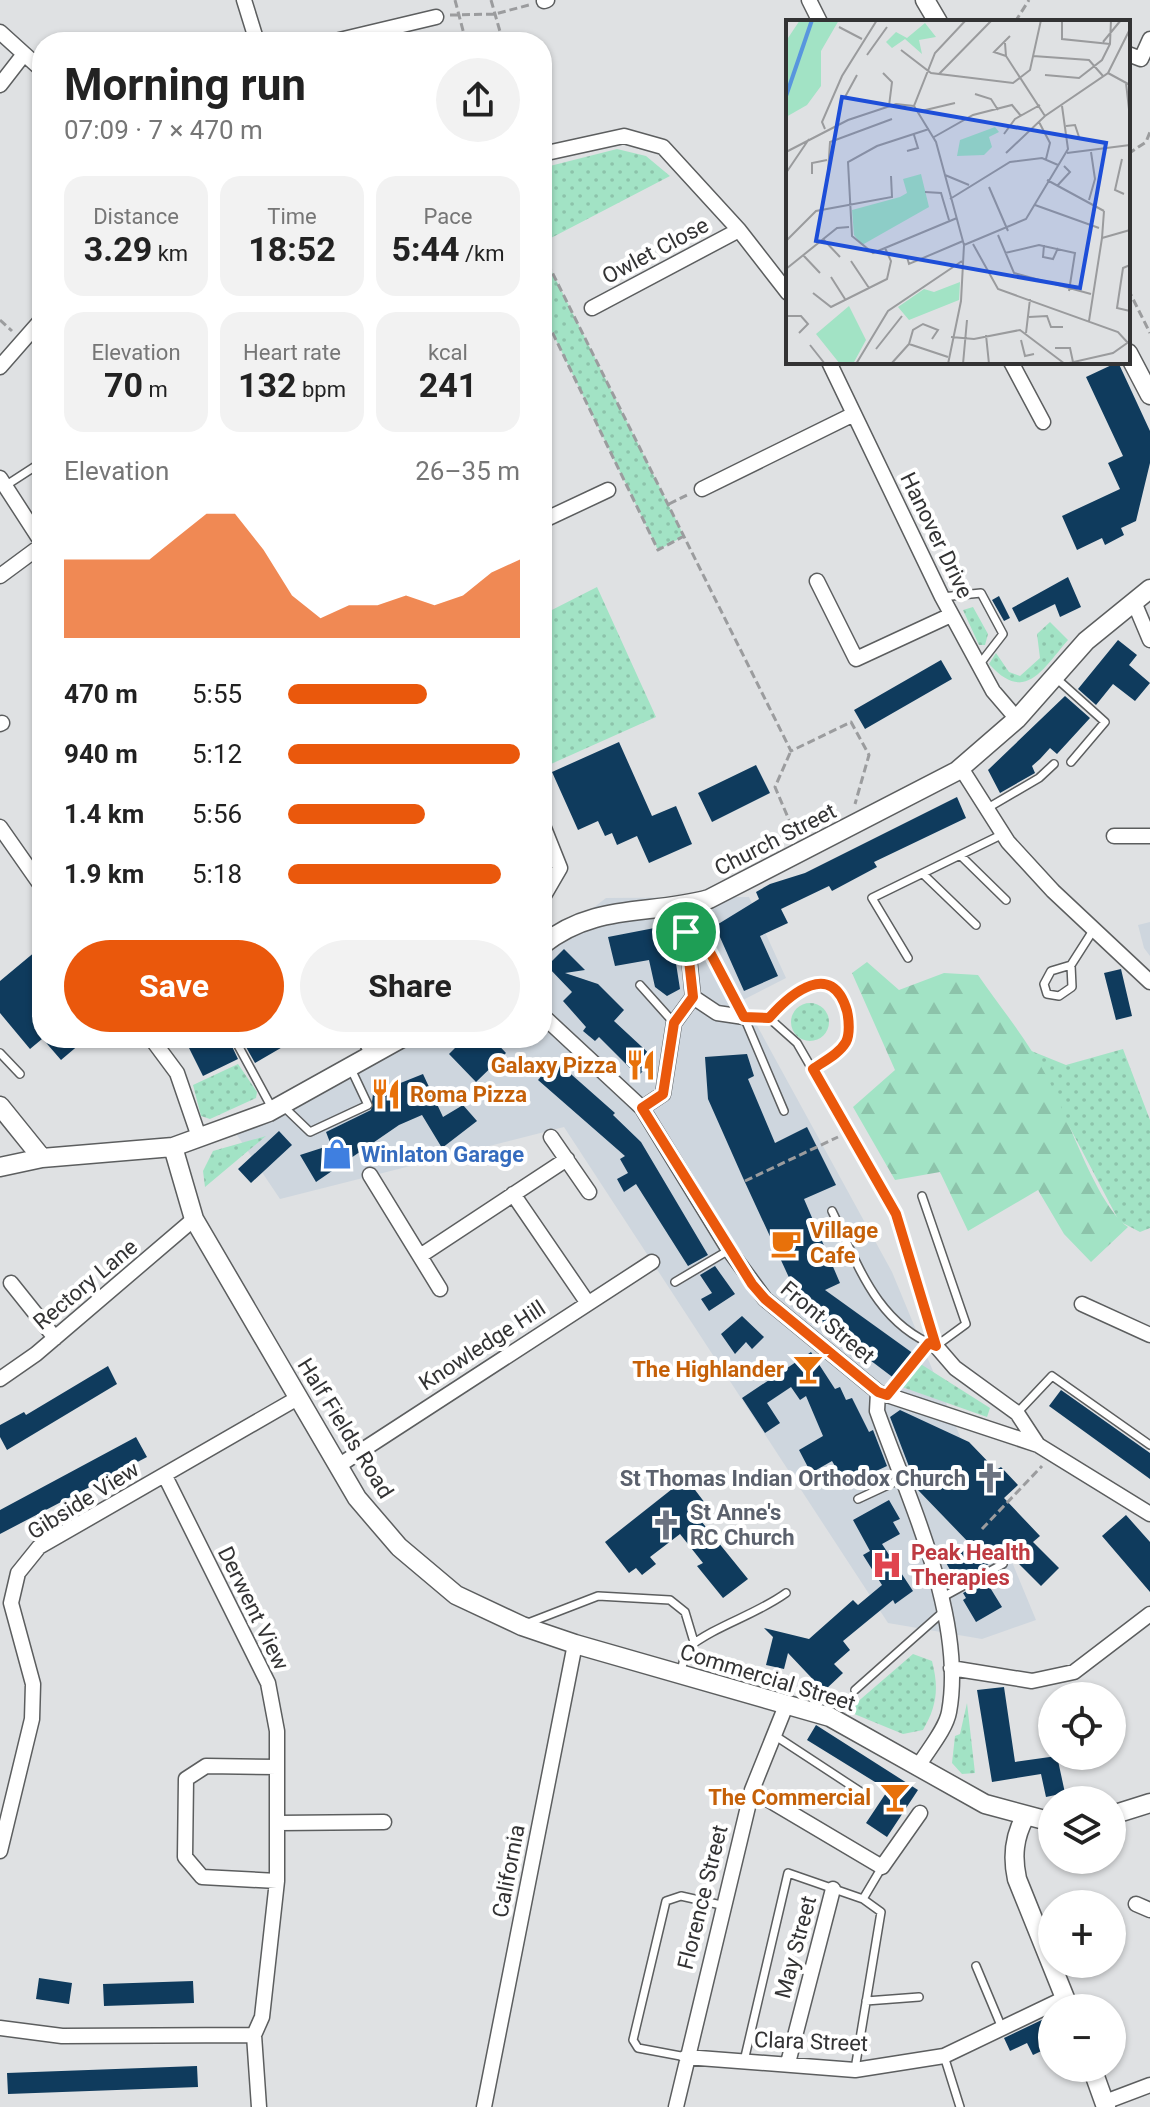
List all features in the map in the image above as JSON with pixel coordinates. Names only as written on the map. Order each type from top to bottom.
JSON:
[{"type":"street","points":[[244,0],[254,32]]},
{"type":"street","points":[[809,0],[819,20]]},
{"type":"street","points":[[925,0],[937,20]]},
{"type":"street","points":[[373,32],[436,17]]},
{"type":"street","points":[[0,32],[32,61]]},
{"type":"street","points":[[1130,55],[1141,59],[1150,39]]},
{"type":"street","points":[[0,85],[24,54]]},
{"type":"street","points":[[552,152],[624,136],[663,147],[739,230],[786,290]]},
{"type":"street","name":"Owlet Close","points":[[592,308],[739,230]]},
{"type":"street","points":[[0,367],[32,330]]},
{"type":"street","points":[[1130,356],[1146,377],[1150,395]]},
{"type":"street","name":"Hanover Drive","points":[[830,364],[951,615],[993,691],[1017,719]]},
{"type":"street","points":[[1012,364],[1043,422]]},
{"type":"street","points":[[702,489],[854,414]]},
{"type":"street","points":[[3,482],[32,528]]},
{"type":"street","points":[[552,516],[608,490]]},
{"type":"street","points":[[0,576],[32,552]]},
{"type":"street","points":[[817,581],[856,659],[951,615]]},
{"type":"street","name":"Church Street","points":[[552,940],[602,914],[684,907],[709,899],[848,829],[967,762],[1017,719],[1086,641],[1150,589]]},
{"type":"street","points":[[1134,602],[1150,640]]},
{"type":"street","points":[[967,762],[986,809],[1001,835],[1053,891],[1144,967],[1150,982]]},
{"type":"street","points":[[0,827],[32,873]]},
{"type":"street","points":[[1114,836],[1150,836]]},
{"type":"street","points":[[552,848],[560,868],[552,882]]},
{"type":"street","points":[[642,1108],[663,1094],[674,1023],[693,997],[684,907]]},
{"type":"street","points":[[693,997],[717,1013],[744,1017]]},
{"type":"street","name":"Front Street","points":[[552,1027],[642,1108],[729,1250],[765,1299],[883,1394],[877,1411],[942,1605],[951,1668],[949,1715],[919,1765]]},
{"type":"street","points":[[158,1048],[177,1073],[199,1137]]},
{"type":"street","points":[[0,1167],[42,1158],[173,1147],[277,1107],[350,1067],[366,1048]]},
{"type":"street","points":[[0,1106],[42,1158]]},
{"type":"street","points":[[551,1137],[589,1192]]},
{"type":"street","name":"Half Fields Road","points":[[173,1147],[194,1219],[296,1399],[357,1498],[399,1547],[456,1595],[522,1626],[575,1644]]},
{"type":"street","points":[[420,1256],[567,1159]]},
{"type":"street","points":[[370,1175],[440,1289]]},
{"type":"street","points":[[513,1194],[587,1302]]},
{"type":"street","name":"Rectory Lane","points":[[0,1379],[55,1338],[194,1219]]},
{"type":"street","name":"Knowledge Hill","points":[[338,1466],[652,1262]]},
{"type":"street","points":[[11,1283],[55,1338]]},
{"type":"street","points":[[1082,1304],[1150,1335]]},
{"type":"street","points":[[932,1344],[955,1368],[1017,1413],[1038,1445]]},
{"type":"street","points":[[883,1394],[1038,1445],[1150,1514]]},
{"type":"street","name":"Gibside View","points":[[0,1851],[32,1719],[33,1684],[11,1603],[18,1573],[39,1547],[296,1399]]},
{"type":"street","name":"Derwent View","points":[[165,1476],[268,1683],[277,1731],[277,1881],[262,2017],[254,2035],[259,2107]]},
{"type":"street","points":[[951,1668],[1032,1681],[1074,1672],[1150,1614]]},
{"type":"street","name":"Commercial Street","points":[[575,1644],[830,1717],[985,1804],[1038,1819]]},
{"type":"street","name":"California","points":[[484,2107],[575,1644]]},
{"type":"street","name":"Florence Street","points":[[676,2107],[721,1905],[752,1790],[787,1703]]},
{"type":"street","points":[[277,1767],[206,1766],[186,1779],[185,1857],[202,1877],[277,1881]]},
{"type":"street","points":[[752,1790],[882,1867],[920,1813]]},
{"type":"street","points":[[1126,1811],[1150,1803]]},
{"type":"street","points":[[1025,1817],[1015,1842],[1017,1879],[1063,1994]]},
{"type":"street","points":[[279,1823],[384,1822]]},
{"type":"street","name":"May Street","points":[[788,2063],[833,1889]]},
{"type":"street","name":"Clara Street","points":[[686,2057],[855,2070],[944,2056],[1038,2014]]},
{"type":"street","points":[[0,2028],[62,2036],[254,2035]]},
{"type":"street","points":[[1097,2082],[1106,2104],[1150,2085]]},
{"type":"lane","points":[[3,482],[32,467]]},
{"type":"lane","points":[[942,597],[981,593],[1003,634],[979,665]]},
{"type":"lane","points":[[1054,677],[1105,722],[1071,762]]},
{"type":"lane","points":[[986,809],[1039,778],[1054,764]]},
{"type":"lane","points":[[908,958],[872,898],[1001,835]]},
{"type":"lane","points":[[961,856],[1006,900]]},
{"type":"lane","points":[[923,874],[976,925]]},
{"type":"lane","points":[[1071,965],[1051,971],[1044,984],[1047,994],[1059,996],[1072,987],[1071,965],[1095,927]]},
{"type":"lane","points":[[686,932],[702,937],[744,1017],[784,1111]]},
{"type":"lane","points":[[769,1018],[790,995],[805,987],[820,984],[833,987],[846,1009],[848,1040],[813,1069]]},
{"type":"lane","points":[[640,985],[674,1023]]},
{"type":"lane","points":[[744,1017],[769,1018],[797,1043],[813,1069],[896,1214],[932,1344]]},
{"type":"lane","points":[[240,1048],[277,1107],[310,1132],[368,1105],[350,1067]]},
{"type":"lane","points":[[0,1053],[20,1074]]},
{"type":"lane","points":[[832,1211],[876,1301],[912,1337],[932,1344],[966,1324],[922,1196]]},
{"type":"lane","points":[[675,1282],[729,1250]]},
{"type":"lane","points":[[1017,1413],[1052,1376],[1150,1445]]},
{"type":"lane","points":[[858,1499],[901,1479]]},
{"type":"lane","points":[[855,1690],[942,1605],[1003,1564]]},
{"type":"lane","points":[[681,1674],[686,1649],[694,1642],[731,1619],[757,1614],[786,1593]]},
{"type":"lane","points":[[522,1626],[598,1596],[670,1600],[685,1612],[694,1642]]},
{"type":"lane","points":[[774,1735],[864,1794]]},
{"type":"lane","points":[[863,1899],[882,1867]]},
{"type":"lane","points":[[744,2061],[788,1873],[863,1899],[881,1912],[855,2070]]},
{"type":"lane","points":[[686,2057],[638,2048],[633,2040],[666,1901],[681,1896],[721,1905]]},
{"type":"lane","points":[[976,1966],[1002,2028]]},
{"type":"lane","points":[[866,2001],[919,1997]]},
{"type":"lane","points":[[944,2056],[960,2107]]},
{"type":"lane","points":[[676,2107],[684,2107]]},
{"type":"path","points":[[455,0],[463,32]]},
{"type":"path","points":[[491,0],[500,32]]},
{"type":"path","points":[[436,17],[458,13],[495,14],[546,0]]},
{"type":"path","points":[[1016,20],[1029,0]]},
{"type":"path","points":[[1130,153],[1148,143],[1150,132]]},
{"type":"path","points":[[552,272],[791,751]]},
{"type":"path","points":[[1130,293],[1150,333]]},
{"type":"path","points":[[552,332],[658,550],[684,536]]},
{"type":"path","points":[[667,504],[702,489]]},
{"type":"path","points":[[803,852],[775,787],[791,751],[851,722],[869,755],[848,829]]},
{"type":"path","points":[[745,1181],[849,1132]]},
{"type":"path","points":[[883,1394],[932,1344]]},
{"type":"path","points":[[982,1529],[1053,1454]]},
{"type":"shaded area","points":[[749,897],[786,978],[743,1000],[892,1272],[1036,1620],[982,1639],[888,1623],[564,1127],[280,1199],[237,1135],[398,1048],[552,1048],[552,939],[606,898]]},
{"type":"shaded area","points":[[1150,922],[1150,956],[1144,948],[1138,925]]},
{"type":"green space","points":[[617,149],[646,156],[670,176],[552,237],[552,165]]},
{"type":"green space","points":[[552,272],[684,536],[658,550],[552,332]]},
{"type":"green space","points":[[597,587],[656,717],[552,764],[552,610]]},
{"type":"green space","points":[[973,607],[988,634],[985,645],[979,645],[963,610]]},
{"type":"green space","points":[[1050,622],[1068,640],[1032,678],[1023,682],[1013,681],[989,664],[996,653],[1009,672],[1020,676],[1040,658],[1037,634]]},
{"type":"green space","points":[[867,962],[899,990],[944,973],[978,975],[1040,1064],[1094,1179],[1116,1216],[1128,1227],[1091,1262],[1064,1234],[1038,1190],[968,1231],[940,1172],[895,1180],[853,1107],[895,1070],[852,973]]},
{"type":"green space","points":[[810,1003],[824,1008],[829,1022],[824,1036],[810,1041],[796,1036],[791,1022],[796,1008]]},
{"type":"green space","points":[[1123,1049],[1150,1120],[1150,1228],[1140,1232],[1119,1221],[1029,1050],[1066,1065]]},
{"type":"green space","points":[[238,1064],[257,1092],[256,1098],[210,1119],[201,1116],[193,1085]]},
{"type":"green space","points":[[266,1136],[205,1187],[203,1171],[213,1151]]},
{"type":"green space","points":[[919,1363],[990,1408],[987,1417],[902,1387]]},
{"type":"green space","points":[[913,1654],[932,1661],[936,1680],[934,1705],[923,1730],[903,1734],[847,1711]]},
{"type":"green space","points":[[967,1703],[975,1773],[962,1774],[952,1763],[955,1736],[960,1734]]},
{"type":"building","points":[[1119,364],[1150,431],[1150,463],[1136,521],[1121,528],[1124,535],[1105,545],[1102,538],[1077,550],[1062,516],[1120,489],[1108,463],[1123,456],[1086,377]]},
{"type":"building","points":[[1068,577],[1081,607],[1060,617],[1055,604],[1019,622],[1012,608]]},
{"type":"building","points":[[999,596],[1010,618],[1004,621],[992,600]]},
{"type":"building","points":[[1118,640],[1137,655],[1129,665],[1150,683],[1135,701],[1113,684],[1096,705],[1078,689]]},
{"type":"building","points":[[941,660],[952,679],[865,729],[854,710]]},
{"type":"building","points":[[1065,696],[1090,718],[1057,754],[1050,748],[1032,766],[1035,773],[1000,793],[988,770]]},
{"type":"building","points":[[619,742],[652,816],[676,806],[692,844],[649,863],[637,836],[617,845],[612,833],[605,836],[598,821],[578,830],[552,772]]},
{"type":"building","points":[[756,765],[770,793],[712,822],[698,793]]},
{"type":"building","points":[[957,797],[966,818],[874,862],[877,867],[832,891],[829,886],[781,909],[788,923],[760,936],[778,976],[744,991],[715,926],[759,899],[756,892],[770,884],[805,873]]},
{"type":"building","points":[[670,925],[680,989],[667,996],[655,987],[649,960],[615,966],[608,937]]},
{"type":"building","points":[[564,949],[585,970],[565,973],[598,984],[624,1010],[614,1021],[655,1059],[638,1076],[599,1037],[595,1041],[583,1031],[586,1027],[563,1001],[572,992],[552,971],[552,961]]},
{"type":"building","points":[[32,954],[30,1049],[0,1013],[0,981]]},
{"type":"building","points":[[1121,969],[1132,1016],[1116,1020],[1104,973]]},
{"type":"building","points":[[51,1048],[75,1048],[61,1060]]},
{"type":"building","points":[[189,1048],[233,1048],[238,1059],[203,1076]]},
{"type":"building","points":[[247,1048],[281,1048],[255,1063]]},
{"type":"building","points":[[455,1048],[501,1048],[506,1053],[476,1082],[449,1054]]},
{"type":"building","points":[[747,1054],[754,1076],[748,1079],[775,1143],[807,1127],[836,1185],[804,1199],[840,1283],[825,1290],[914,1354],[895,1379],[804,1310],[743,1178],[708,1099],[705,1057]]},
{"type":"building","points":[[555,1060],[615,1113],[613,1115],[641,1142],[708,1255],[688,1266],[636,1184],[624,1192],[617,1179],[628,1173],[620,1159],[625,1156],[538,1080]]},
{"type":"building","points":[[423,1074],[443,1117],[463,1105],[477,1121],[442,1148],[422,1115],[399,1125],[316,1182],[300,1155],[331,1145],[326,1132],[371,1110],[373,1094]]},
{"type":"building","points":[[279,1131],[292,1145],[251,1183],[238,1169]]},
{"type":"building","points":[[715,1266],[735,1294],[709,1311],[701,1299],[712,1293],[700,1275]]},
{"type":"building","points":[[742,1316],[764,1337],[752,1349],[746,1342],[735,1354],[721,1334]]},
{"type":"building","points":[[811,1352],[835,1389],[840,1387],[846,1400],[852,1398],[869,1432],[873,1430],[887,1466],[861,1478],[863,1482],[849,1490],[832,1461],[811,1473],[799,1450],[823,1436],[806,1396],[800,1400],[791,1387],[767,1403],[780,1423],[765,1433],[742,1398]]},
{"type":"building","points":[[108,1366],[117,1384],[7,1450],[0,1437],[0,1425],[24,1412],[26,1415]]},
{"type":"building","points":[[1061,1390],[1150,1453],[1150,1479],[1049,1406]]},
{"type":"building","points":[[900,1410],[969,1442],[996,1470],[1001,1467],[1018,1485],[1004,1498],[1040,1536],[1033,1542],[1059,1568],[1041,1586],[1008,1553],[957,1582],[945,1561],[972,1546],[918,1490],[890,1417]]},
{"type":"building","points":[[136,1437],[147,1457],[0,1534],[0,1510]]},
{"type":"building","name":"St Anne's RC Church","points":[[686,1478],[708,1507],[697,1516],[748,1579],[723,1598],[697,1566],[703,1563],[680,1534],[650,1557],[656,1564],[642,1575],[636,1568],[629,1573],[605,1542]]},
{"type":"building","points":[[889,1500],[900,1519],[893,1522],[900,1534],[882,1544],[913,1591],[895,1604],[893,1600],[843,1641],[850,1650],[834,1664],[843,1673],[824,1691],[788,1653],[784,1669],[766,1665],[773,1637],[764,1628],[809,1639],[853,1600],[858,1605],[882,1585],[863,1555],[870,1551],[853,1520]]},
{"type":"building","points":[[1126,1515],[1150,1542],[1150,1592],[1102,1536]]},
{"type":"building","points":[[986,1581],[1002,1607],[976,1622],[963,1600],[966,1598],[963,1593]]},
{"type":"building","points":[[1004,1687],[1015,1762],[1038,1759],[1038,1770],[1060,1770],[1063,1786],[1044,1786],[1041,1774],[992,1782],[977,1690]]},
{"type":"building","points":[[816,1725],[918,1790],[887,1837],[866,1823],[888,1790],[807,1740]]},
{"type":"building","points":[[39,1978],[72,1983],[69,2004],[36,1999]]},
{"type":"building","points":[[193,1981],[194,2003],[104,2006],[103,1984]]},
{"type":"building","points":[[1038,2022],[1038,2053],[1033,2055],[1027,2043],[1010,2051],[1004,2038]]},
{"type":"building","points":[[197,2066],[198,2087],[8,2094],[7,2073]]},
{"type":"place","name":"Galaxy Pizza","points":[[641,1065]]},
{"type":"place","name":"Roma Pizza","points":[[386,1094]]},
{"type":"place","name":"Winlaton Garage","points":[[337,1154]]},
{"type":"place","name":"Village Cafe","points":[[786,1243]]},
{"type":"place","name":"The Highlander","points":[[808,1369]]},
{"type":"place","name":"St Thomas Indian Orthodox Church","points":[[990,1478]]},
{"type":"place","name":"St Anne's RC Church","points":[[666,1525]]},
{"type":"place","name":"Peak Health Therapies","points":[[887,1565]]},
{"type":"place","name":"The Commercial","points":[[895,1797]]},
{"type":"route","points":[[686,932],[702,937],[744,1017],[769,1018],[790,995],[820,984],[833,987],[843,999],[849,1018],[848,1040],[813,1069],[896,1214],[936,1346],[929,1343],[887,1395],[878,1392],[765,1299],[752,1284],[642,1108],[663,1094],[669,1074],[674,1023],[693,997],[686,932]]}]
